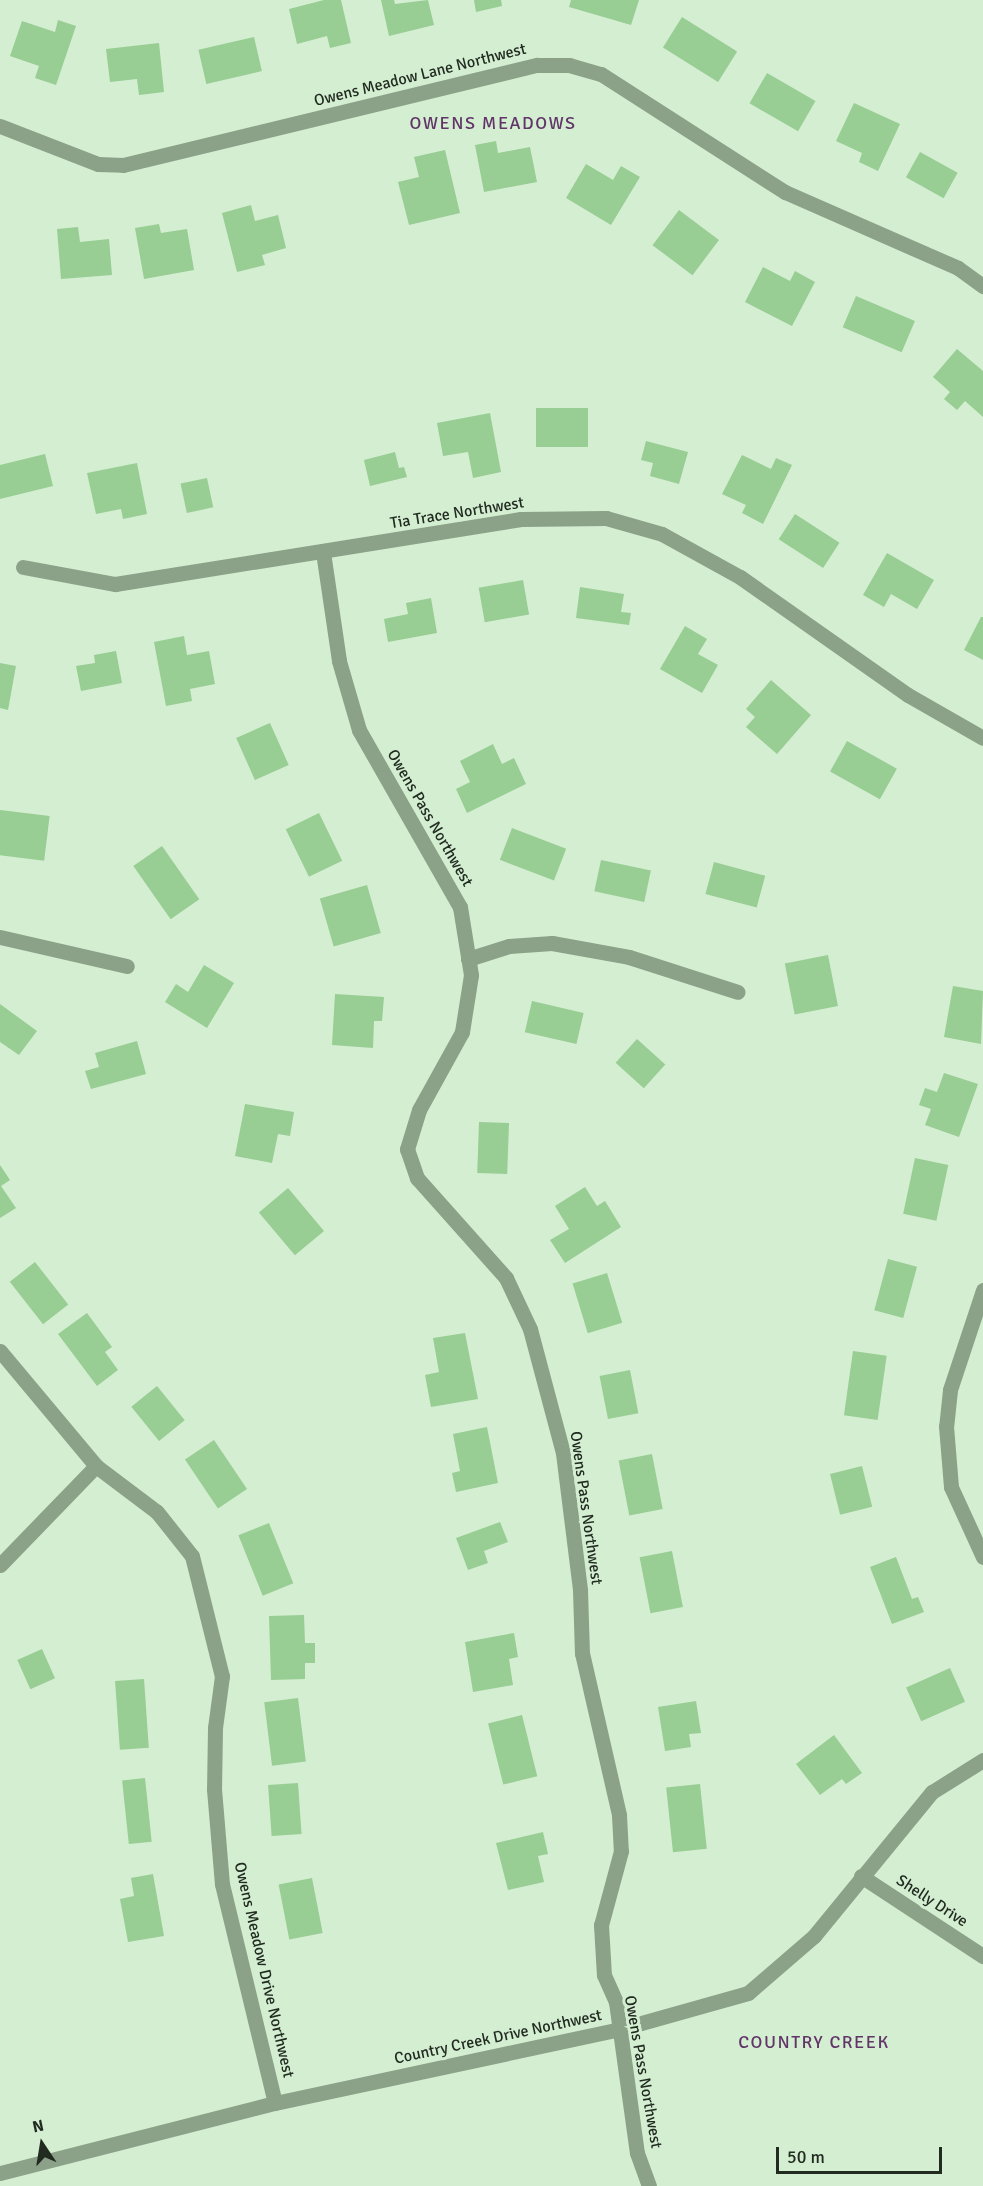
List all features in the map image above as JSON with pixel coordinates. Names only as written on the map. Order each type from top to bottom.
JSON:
[{"type":"street","name":"Owens Meadow Lane Northwest","points":[[0,126],[98,164],[123,165],[537,65],[569,65],[601,74],[785,192],[958,268],[983,286]]},
{"type":"street","name":"Tia Trace Northwest","points":[[22,567],[115,584],[521,519],[606,518],[662,534],[740,577],[908,695],[983,738]]},
{"type":"street","name":"Owens Pass Northwest","points":[[323,552],[339,661],[359,730],[460,907],[471,975],[462,1032],[419,1110],[407,1149],[417,1178],[506,1278],[530,1329],[563,1453],[579,1590],[582,1653],[619,1815],[621,1851],[601,1925],[604,1975],[616,2002],[637,2153],[649,2186]]},
{"type":"street","points":[[0,938],[127,966]]},
{"type":"street","points":[[468,959],[509,946],[552,943],[629,957],[738,992]]},
{"type":"street","points":[[983,1290],[950,1390],[946,1438],[951,1487],[983,1557]]},
{"type":"street","name":"Owens Meadow Drive Northwest","points":[[0,1352],[96,1466],[157,1512],[192,1556],[222,1676],[215,1728],[214,1789],[222,1884],[275,2103]]},
{"type":"street","points":[[0,1565],[96,1466]]},
{"type":"street","name":"Country Creek Drive Northwest","points":[[3,2177],[275,2103],[620,2029],[748,1993],[814,1936],[932,1792],[983,1760]]},
{"type":"street","name":"Shelly Drive","points":[[861,1876],[983,1956]]},
{"type":"building","points":[[324,0],[341,0],[351,43],[330,48],[327,36],[297,44],[289,9]]},
{"type":"building","points":[[381,0],[394,0],[395,4],[428,0],[434,25],[389,36]]},
{"type":"building","points":[[474,0],[501,0],[502,6],[476,12]]},
{"type":"building","points":[[571,0],[639,0],[631,25],[569,7]]},
{"type":"building","points":[[682,17],[737,51],[718,82],[663,48]]},
{"type":"building","points":[[58,20],[76,26],[56,85],[35,78],[39,66],[10,56],[22,21],[55,32]]},
{"type":"building","points":[[254,37],[262,71],[206,84],[198,50]]},
{"type":"building","points":[[159,43],[164,92],[139,95],[137,79],[110,82],[106,49]]},
{"type":"building","points":[[767,73],[815,101],[798,131],[750,103]]},
{"type":"building","points":[[854,103],[900,124],[878,171],[859,162],[862,153],[836,141]]},
{"type":"building","points":[[496,141],[498,153],[530,147],[537,182],[484,192],[475,145]]},
{"type":"building","points":[[445,150],[460,213],[409,225],[398,182],[419,177],[414,157]]},
{"type":"building","points":[[920,152],[958,173],[944,198],[906,177]]},
{"type":"building","points":[[586,164],[613,180],[621,166],[640,177],[611,225],[566,198]]},
{"type":"building","points":[[251,205],[255,221],[278,215],[286,248],[262,255],[265,265],[237,272],[222,213]]},
{"type":"building","points":[[679,210],[719,240],[692,275],[653,245]]},
{"type":"building","points":[[159,224],[161,233],[187,229],[194,270],[144,279],[135,228]]},
{"type":"building","points":[[78,227],[80,242],[109,239],[112,275],[61,279],[57,229]]},
{"type":"building","points":[[763,267],[790,281],[795,271],[815,282],[792,326],[745,302]]},
{"type":"building","points":[[856,296],[915,321],[902,352],[843,327]]},
{"type":"building","points":[[957,349],[983,371],[983,417],[965,401],[957,410],[944,399],[950,392],[933,377]]},
{"type":"building","points":[[536,408],[588,408],[588,447],[536,447]]},
{"type":"building","points":[[490,413],[501,472],[473,478],[468,452],[443,456],[437,423]]},
{"type":"building","points":[[646,441],[688,452],[679,484],[650,476],[653,463],[641,460]]},
{"type":"building","points":[[395,452],[399,468],[404,467],[407,477],[370,486],[364,460]]},
{"type":"building","points":[[45,454],[53,486],[0,499],[0,465]]},
{"type":"building","points":[[742,455],[771,469],[776,458],[792,465],[763,524],[742,513],[746,505],[722,494]]},
{"type":"building","points":[[137,463],[147,514],[123,519],[121,509],[96,514],[87,473]]},
{"type":"building","points":[[207,478],[213,507],[187,513],[181,484]]},
{"type":"building","points":[[795,514],[839,543],[823,568],[779,539]]},
{"type":"building","points":[[887,553],[934,580],[917,609],[891,594],[884,607],[863,595]]},
{"type":"building","points":[[523,580],[529,614],[485,622],[479,588]]},
{"type":"building","points":[[580,587],[624,594],[621,612],[631,613],[629,625],[576,618]]},
{"type":"building","points":[[431,598],[437,633],[388,642],[384,619],[408,614],[406,603]]},
{"type":"building","points":[[983,617],[983,660],[964,650]]},
{"type":"building","points":[[685,626],[707,639],[698,654],[718,665],[702,693],[660,669]]},
{"type":"building","points":[[184,636],[187,655],[209,651],[215,684],[190,689],[192,701],[166,706],[154,642]]},
{"type":"building","points":[[116,651],[122,683],[81,691],[76,666],[95,663],[94,655]]},
{"type":"building","points":[[0,663],[16,666],[8,710],[0,708]]},
{"type":"building","points":[[771,680],[811,715],[777,754],[746,727],[755,717],[746,709]]},
{"type":"building","points":[[270,723],[289,765],[255,780],[236,738]]},
{"type":"building","points":[[847,741],[897,769],[880,799],[830,772]]},
{"type":"building","points":[[493,744],[502,764],[514,758],[526,784],[467,813],[456,789],[470,782],[460,761]]},
{"type":"building","points":[[0,810],[50,816],[44,861],[0,855]]},
{"type":"building","points":[[319,813],[342,861],[309,877],[286,829]]},
{"type":"building","points":[[512,828],[566,849],[554,881],[500,860]]},
{"type":"building","points":[[162,846],[199,899],[171,919],[133,866]]},
{"type":"building","points":[[601,860],[651,871],[644,902],[594,891]]},
{"type":"building","points":[[714,862],[765,876],[757,908],[705,894]]},
{"type":"building","points":[[367,885],[381,933],[334,947],[320,899]]},
{"type":"building","points":[[828,955],[838,1006],[795,1014],[785,963]]},
{"type":"building","points":[[204,965],[234,983],[207,1028],[165,1002],[176,984],[188,992]]},
{"type":"building","points":[[953,986],[983,991],[981,1044],[944,1037]]},
{"type":"building","points":[[335,994],[384,997],[382,1021],[374,1021],[373,1048],[332,1045]]},
{"type":"building","points":[[532,1001],[584,1013],[576,1044],[525,1032]]},
{"type":"building","points":[[0,1004],[37,1031],[19,1055],[0,1042]]},
{"type":"building","points":[[637,1039],[665,1064],[644,1088],[616,1063]]},
{"type":"building","points":[[137,1041],[146,1074],[91,1089],[85,1071],[99,1067],[95,1053]]},
{"type":"building","points":[[944,1073],[978,1084],[959,1137],[925,1125],[931,1109],[919,1105],[925,1088],[937,1092]]},
{"type":"building","points":[[245,1104],[294,1112],[290,1136],[278,1134],[272,1163],[235,1156]]},
{"type":"building","points":[[479,1122],[509,1123],[507,1174],[477,1173]]},
{"type":"building","points":[[915,1158],[948,1165],[936,1221],[903,1214]]},
{"type":"building","points":[[0,1165],[10,1180],[1,1186],[16,1208],[0,1218]]},
{"type":"building","points":[[585,1187],[597,1206],[605,1201],[621,1227],[565,1263],[550,1240],[569,1229],[555,1206]]},
{"type":"building","points":[[288,1188],[324,1231],[295,1255],[259,1212]]},
{"type":"building","points":[[888,1259],[917,1267],[903,1318],[874,1310]]},
{"type":"building","points":[[35,1262],[68,1305],[43,1324],[10,1282]]},
{"type":"building","points":[[607,1273],[622,1323],[588,1333],[573,1284]]},
{"type":"building","points":[[87,1313],[112,1347],[105,1352],[118,1370],[97,1386],[58,1334]]},
{"type":"building","points":[[465,1333],[478,1399],[431,1407],[425,1375],[439,1372],[433,1338]]},
{"type":"building","points":[[853,1351],[887,1356],[878,1420],[844,1415]]},
{"type":"building","points":[[630,1370],[638,1413],[608,1419],[600,1376]]},
{"type":"building","points":[[157,1386],[185,1420],[159,1441],[131,1407]]},
{"type":"building","points":[[487,1427],[498,1483],[456,1492],[452,1473],[460,1471],[453,1434]]},
{"type":"building","points":[[214,1440],[247,1489],[218,1508],[185,1460]]},
{"type":"building","points":[[652,1454],[663,1509],[629,1515],[619,1460]]},
{"type":"building","points":[[862,1466],[872,1507],[840,1515],[830,1474]]},
{"type":"building","points":[[500,1522],[508,1542],[484,1551],[488,1563],[468,1570],[456,1538]]},
{"type":"building","points":[[269,1523],[293,1583],[263,1596],[238,1535]]},
{"type":"building","points":[[672,1551],[683,1607],[650,1613],[640,1557]]},
{"type":"building","points":[[896,1557],[912,1599],[918,1597],[924,1612],[892,1624],[870,1567]]},
{"type":"building","points":[[304,1615],[305,1643],[315,1643],[315,1663],[305,1663],[305,1679],[271,1680],[269,1616]]},
{"type":"building","points":[[514,1633],[518,1657],[509,1659],[513,1685],[473,1692],[465,1642]]},
{"type":"building","points":[[42,1649],[55,1678],[30,1689],[17,1660]]},
{"type":"building","points":[[950,1668],[965,1702],[921,1721],[906,1688]]},
{"type":"building","points":[[144,1679],[149,1748],[120,1750],[115,1681]]},
{"type":"building","points":[[298,1698],[306,1762],[272,1766],[264,1702]]},
{"type":"building","points":[[696,1701],[701,1733],[689,1734],[691,1747],[665,1751],[658,1707]]},
{"type":"building","points":[[522,1715],[537,1776],[503,1785],[488,1723]]},
{"type":"building","points":[[834,1735],[862,1773],[846,1784],[842,1779],[820,1795],[796,1764]]},
{"type":"building","points":[[145,1778],[152,1842],[129,1844],[122,1780]]},
{"type":"building","points":[[298,1783],[302,1834],[272,1836],[268,1785]]},
{"type":"building","points":[[700,1784],[707,1849],[673,1852],[666,1788]]},
{"type":"building","points":[[543,1832],[548,1854],[538,1856],[544,1882],[508,1890],[496,1843]]},
{"type":"building","points":[[153,1874],[164,1936],[128,1942],[120,1899],[134,1896],[131,1878]]},
{"type":"building","points":[[312,1878],[323,1933],[289,1939],[279,1884]]},
{"type":"district","name":"OWENS MEADOWS","points":[[493,123]]},
{"type":"district","name":"COUNTRY CREEK","points":[[814,2042]]}]
